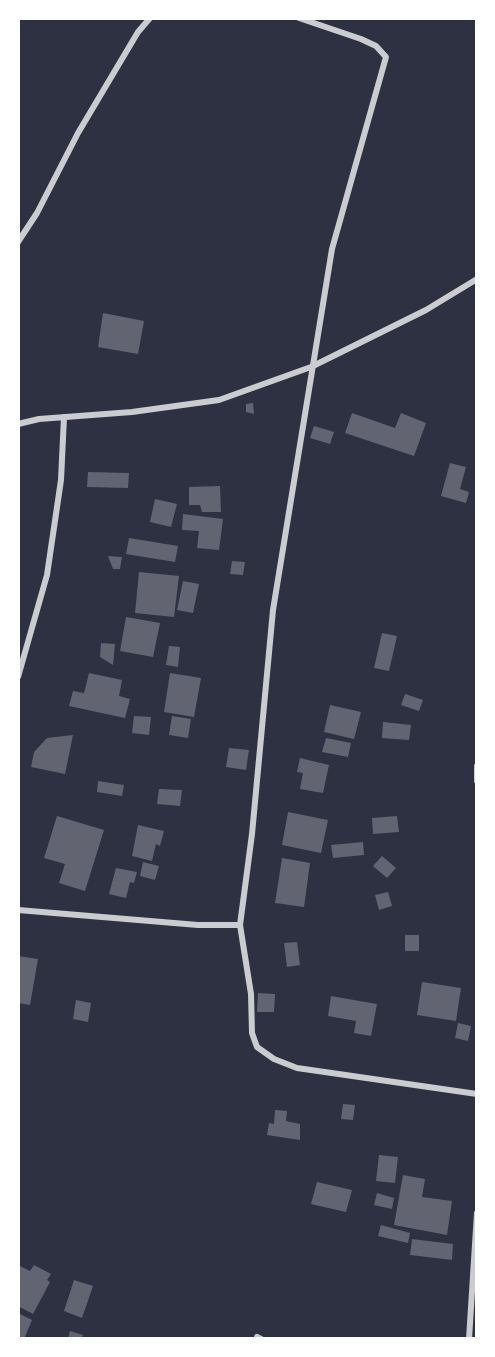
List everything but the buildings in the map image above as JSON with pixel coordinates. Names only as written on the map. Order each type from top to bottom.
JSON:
[{"type":"street","points":[[18,242],[37,213],[78,133],[138,32],[150,18]]},
{"type":"street","points":[[299,18],[361,39],[376,46],[386,57],[332,249],[273,610],[252,834],[240,925],[251,994],[252,1033],[257,1047],[274,1059],[297,1068],[477,1094]]},
{"type":"street","points":[[18,424],[39,419],[132,412],[219,400],[311,367],[426,310],[477,279]]},
{"type":"street","points":[[18,677],[47,575],[62,480],[64,417]]},
{"type":"street","points":[[477,766],[477,781]]},
{"type":"street","points":[[18,910],[198,925],[240,925]]},
{"type":"street","points":[[469,1339],[477,1213]]}]
